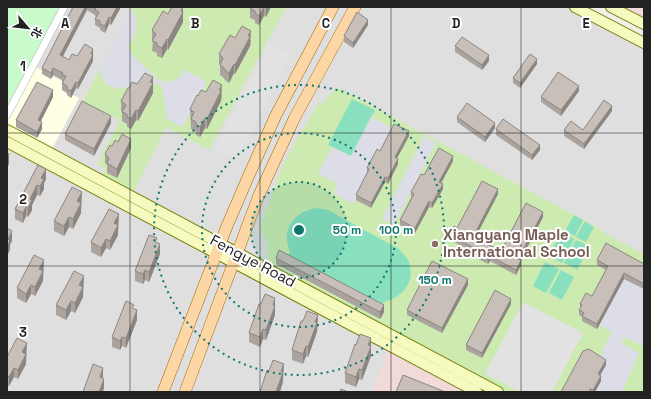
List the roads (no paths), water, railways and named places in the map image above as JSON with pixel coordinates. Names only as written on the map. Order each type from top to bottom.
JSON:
[{"type":"main road","points":[[163,392],[227,226],[276,115],[334,7]]},
{"type":"main road","points":[[185,392],[259,195],[295,117],[355,7]]},
{"type":"street","points":[[7,115],[64,7]]},
{"type":"street","points":[[575,7],[644,43]]},
{"type":"street","points":[[611,7],[644,24]]},
{"type":"street","name":"Fengye Road","points":[[7,130],[218,249]]},
{"type":"street","name":"Fengye Road","points":[[7,142],[498,392]]},
{"type":"street","name":"Fengye Road","points":[[236,258],[477,392]]},
{"type":"place","name":"Xiangyang Maple International School","points":[[435,244]]}]
